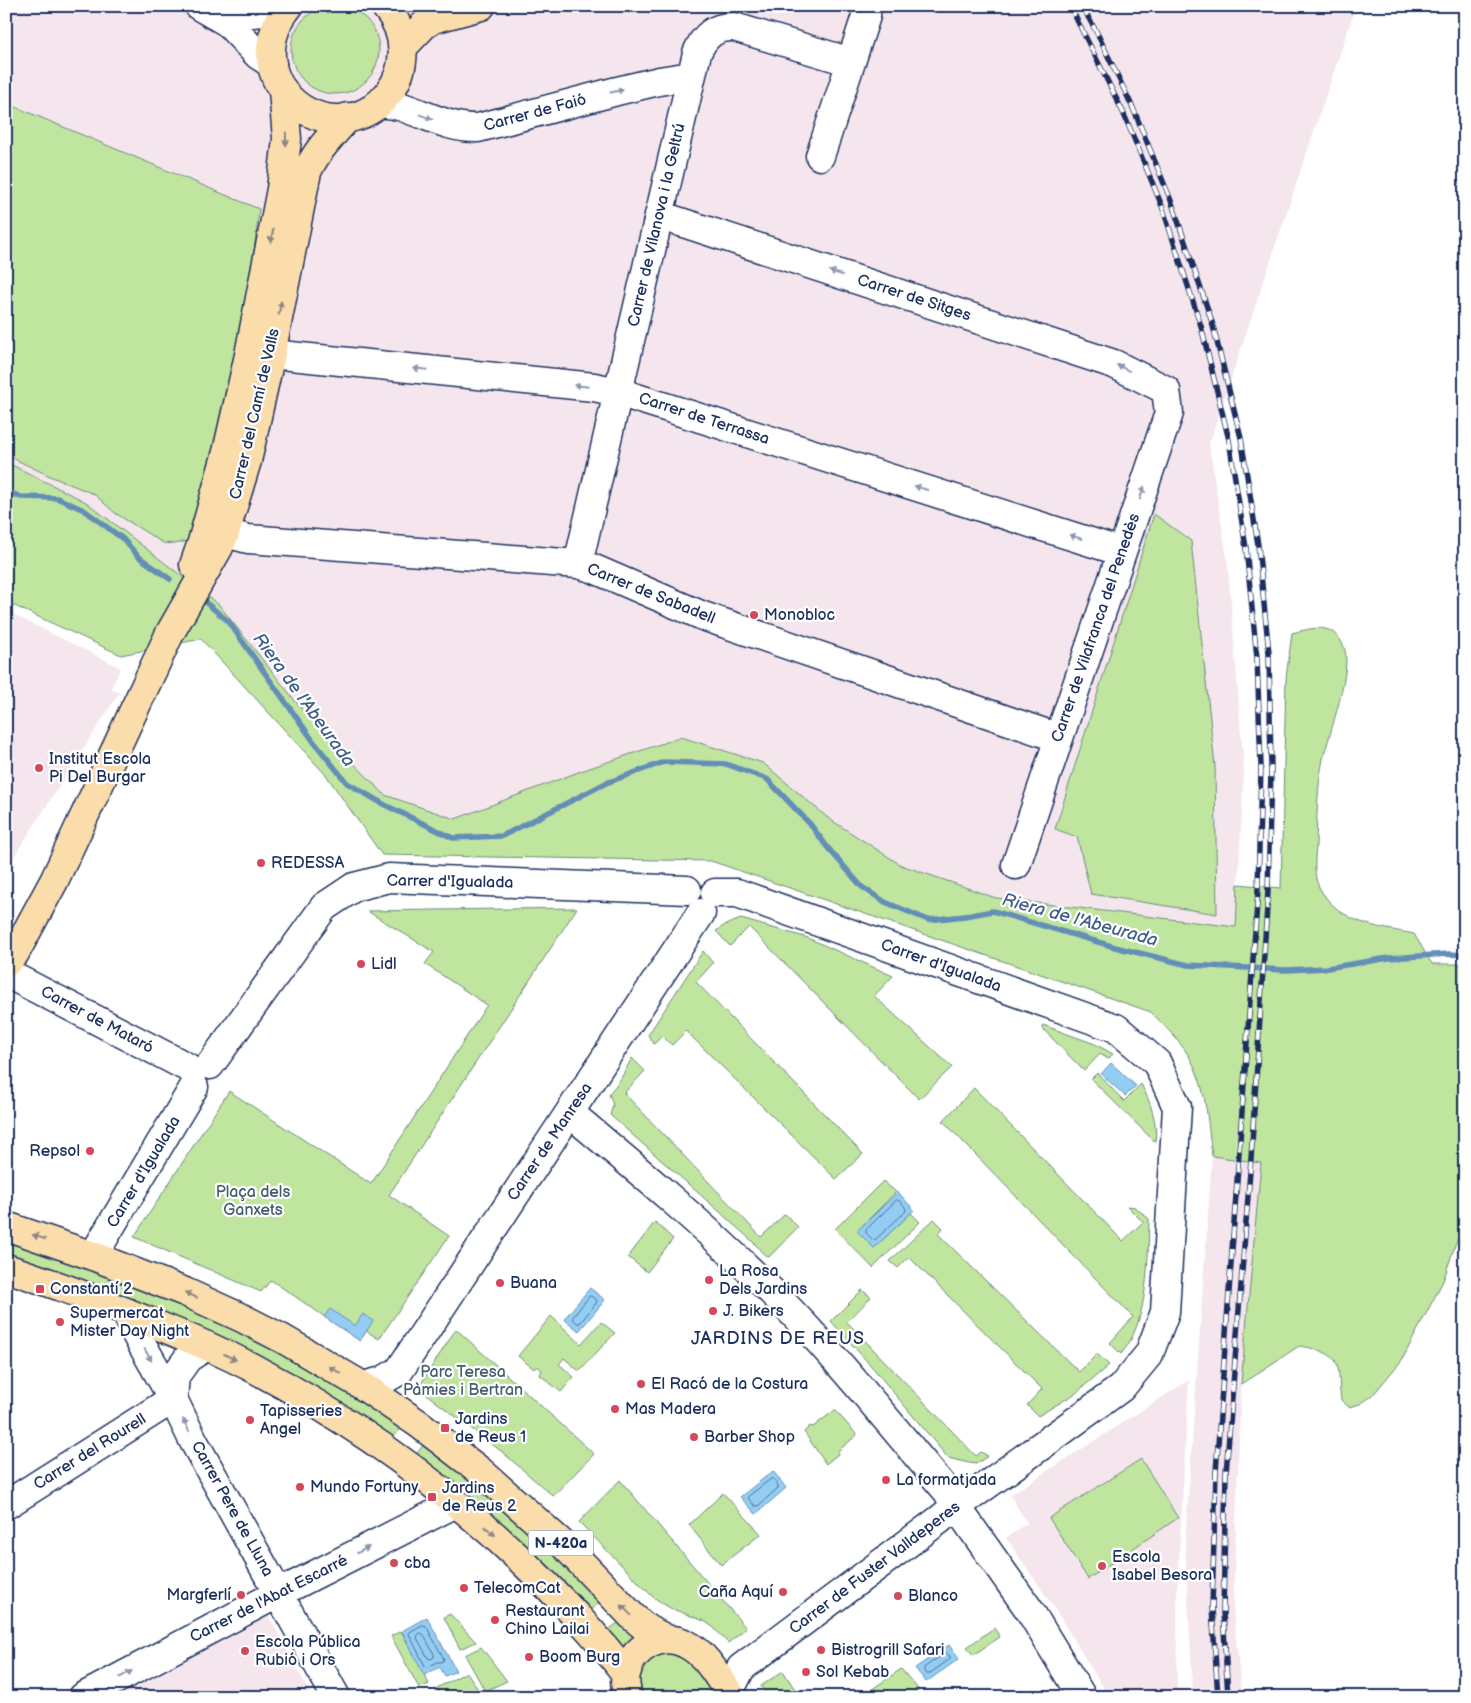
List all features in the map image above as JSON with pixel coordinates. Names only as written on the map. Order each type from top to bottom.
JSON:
[{"type":"main road","points":[[286,10],[272,38],[272,64],[276,78],[295,104],[311,113],[330,118],[348,117],[365,112],[380,103],[389,94],[400,72],[403,47],[396,22],[386,6]]},
{"type":"main road","points":[[403,47],[424,25],[433,19],[479,6]]},
{"type":"main road","points":[[283,90],[293,185]]},
{"type":"main road","points":[[293,185],[328,139],[348,117]]},
{"type":"main road","name":"Carrer del Camí de Valls","points":[[8,965],[54,881],[170,633],[225,533],[247,461],[271,354],[293,185]]},
{"type":"main road","name":"Carrer del Camí de Valls","points":[[170,633],[202,542],[227,452],[293,185]]},
{"type":"main road","points":[[225,533],[216,528],[214,521],[229,466],[244,394],[245,373]]},
{"type":"main road","name":"N-420a","points":[[6,1226],[93,1256],[185,1292],[283,1339],[363,1386],[479,1470],[567,1548],[632,1617],[647,1629],[665,1638],[687,1644],[695,1650],[712,1668],[730,1694]]},
{"type":"main road","name":"N-420a","points":[[6,1268],[94,1298],[207,1346],[258,1370],[343,1420],[397,1457],[499,1539],[586,1625],[609,1652],[627,1685]]},
{"type":"main road","name":"N-420a","points":[[627,1685],[632,1658],[652,1642],[665,1638]]},
{"type":"street","points":[[199,6],[227,22],[258,55],[272,64]]},
{"type":"street","points":[[216,6],[241,14],[286,10]]},
{"type":"street","points":[[820,156],[866,16],[867,6]]},
{"type":"street","name":"Carrer de Vilanova i la Geltrú","points":[[578,564],[691,76],[697,53],[704,38],[718,28],[726,27],[751,31],[851,62]]},
{"type":"street","name":"Carrer de Faió","points":[[380,103],[398,106],[448,124],[478,128],[617,91],[691,76]]},
{"type":"street","name":"Carrer de Sitges","points":[[659,215],[1114,364],[1166,390]]},
{"type":"street","name":"Carrer de Terrassa","points":[[271,354],[594,387],[618,392],[1122,552]]},
{"type":"street","name":"Carrer de Vilafranca del Penedès","points":[[1016,865],[1169,413],[1166,390]]},
{"type":"street","name":"Carrer de Sabadell","points":[[225,533],[248,539],[578,564],[592,568],[703,616],[1059,738]]},
{"type":"street","name":"Carrer d'Igualada","points":[[93,1256],[197,1073],[324,908],[354,887],[389,878],[687,890],[685,897],[690,910],[736,893],[1116,1028],[1156,1063]]},
{"type":"street","name":"Carrer de Manresa","points":[[398,1371],[708,903]]},
{"type":"street","name":"Carrer de Mataró","points":[[8,965],[197,1073]]},
{"type":"street","name":"Carrer de Fuster Valldeperes","points":[[730,1694],[741,1668],[956,1506],[1120,1388],[1149,1354],[1165,1312],[1177,1107],[1156,1063]]},
{"type":"street","points":[[570,1113],[673,1200],[773,1294],[821,1344],[947,1491],[1030,1611],[1082,1697]]},
{"type":"street","name":"Carrer Pere de Lluna","points":[[126,1312],[193,1440],[280,1593],[336,1697]]},
{"type":"street","points":[[173,1399],[175,1376],[188,1358],[207,1346]]},
{"type":"street","points":[[363,1386],[382,1380],[398,1371],[400,1393],[408,1417]]},
{"type":"street","name":"Carrer del Rourell","points":[[6,1505],[173,1399]]},
{"type":"street","name":"Carrer de l'Abat Escarré","points":[[83,1697],[456,1503]]},
{"type":"street","points":[[712,1668],[741,1668]]},
{"type":"shaded area","points":[[6,6],[1356,6],[1209,444],[1228,565],[1244,769],[1236,927],[996,898],[901,865],[828,818],[763,763],[681,737],[581,771],[455,819],[385,795],[308,717],[86,502],[6,462]]},
{"type":"shaded area","name":"Institut Escola Pi Del Burgar","points":[[6,611],[121,668],[111,688],[120,692],[6,869]]},
{"type":"shaded area","points":[[1212,1156],[1262,1163],[1241,1384],[1233,1609],[1242,1697],[1193,1697],[1185,1542]]},
{"type":"shaded area","name":"Escola Isabel Besora","points":[[1189,1380],[1177,1594],[1177,1697],[1109,1697],[1053,1606],[1006,1538],[1027,1523],[1010,1495]]},
{"type":"shaded area","name":"Escola Pública Rubió i Ors","points":[[269,1616],[312,1697],[117,1697],[136,1686]]},
{"type":"green space","points":[[335,6],[352,9],[366,19],[376,33],[379,50],[376,67],[366,81],[352,91],[335,94],[318,91],[304,81],[294,67],[291,50],[294,33],[304,19],[318,9]]},
{"type":"green space","points":[[6,103],[259,209],[249,294],[205,495],[187,541],[175,544],[163,543],[115,513],[94,494],[6,455]]},
{"type":"green space","points":[[6,462],[86,502],[219,605],[308,717],[385,795],[455,819],[581,771],[681,737],[763,763],[828,818],[901,865],[996,898],[1236,927],[1238,884],[1281,888],[1286,678],[1292,633],[1322,628],[1334,633],[1344,647],[1346,657],[1343,685],[1323,759],[1320,781],[1315,861],[1317,883],[1327,899],[1348,916],[1373,926],[1414,934],[1432,964],[1465,964],[1465,994],[1460,995],[1459,999],[1465,1011],[1465,1226],[1455,1245],[1443,1281],[1402,1360],[1372,1396],[1360,1404],[1349,1407],[1341,1400],[1339,1372],[1333,1358],[1323,1352],[1310,1348],[1299,1346],[1241,1384],[1261,1163],[1212,1156],[1202,1087],[1194,1066],[1180,1044],[1151,1012],[711,861],[382,855],[326,775],[201,639],[121,655],[6,602]]},
{"type":"green space","points":[[1154,514],[1191,541],[1215,766],[1217,914],[1091,894],[1077,837],[1055,829]]},
{"type":"green space","name":"Plaça dels Ganxets","points":[[577,908],[389,1195],[449,1236],[379,1339],[366,1331],[360,1341],[271,1280],[261,1292],[134,1237],[229,1091],[371,1184],[487,1005],[425,964],[434,952],[367,911]]},
{"type":"green space","points":[[741,919],[808,938],[893,976],[874,996],[952,1067],[919,1099],[749,927],[730,946],[716,931],[725,925]]},
{"type":"green space","points":[[703,951],[713,963],[696,982],[863,1154],[836,1179],[686,1031],[672,1045],[662,1036],[654,1044],[648,1035]]},
{"type":"green space","points":[[1043,1025],[1095,1044],[1113,1054],[1108,1059],[1100,1054],[1084,1071],[1041,1027]]},
{"type":"green space","points":[[632,1058],[645,1071],[624,1093],[761,1237],[785,1214],[798,1227],[769,1257],[610,1115],[613,1105],[609,1094],[620,1080]]},
{"type":"green space","points":[[1097,1073],[1124,1101],[1141,1084],[1152,1112],[1156,1134],[1155,1142],[1091,1079]]},
{"type":"green space","points":[[974,1088],[1123,1241],[1143,1222],[1127,1206],[1135,1207],[1149,1219],[1147,1271],[1142,1308],[1130,1341],[1121,1354],[1110,1343],[1133,1317],[943,1121]]},
{"type":"green space","points":[[883,1181],[896,1192],[857,1231],[874,1248],[911,1213],[920,1222],[873,1268],[835,1229]]},
{"type":"green space","points":[[934,1219],[943,1228],[938,1234],[1079,1372],[1097,1354],[1109,1365],[1076,1393],[1038,1416],[1027,1405],[1042,1389],[909,1257],[898,1268],[890,1261]]},
{"type":"green space","points":[[655,1222],[673,1239],[647,1272],[628,1257]]},
{"type":"green space","points":[[6,1239],[39,1249],[204,1314],[305,1365],[402,1427],[392,1439],[6,1255]]},
{"type":"green space","points":[[862,1290],[871,1297],[847,1322],[976,1456],[981,1452],[988,1456],[976,1464],[948,1458],[831,1321]]},
{"type":"green space","points":[[551,1316],[581,1344],[601,1322],[615,1333],[579,1371],[564,1358],[559,1364],[574,1377],[561,1392],[540,1375],[542,1370],[537,1366],[534,1369],[518,1356]]},
{"type":"green space","name":"Parc Teresa Pàmies i Bertran","points":[[456,1329],[594,1454],[553,1496],[501,1451],[418,1388]]},
{"type":"green space","points":[[835,1410],[857,1435],[826,1464],[804,1432]]},
{"type":"green space","points":[[424,1444],[471,1480],[516,1519],[601,1601],[589,1612],[415,1456]]},
{"type":"green space","points":[[1141,1459],[1178,1518],[1088,1579],[1049,1518]]},
{"type":"green space","points":[[620,1480],[746,1628],[728,1643],[713,1627],[704,1621],[670,1608],[653,1597],[579,1522]]},
{"type":"green space","points":[[723,1493],[761,1534],[721,1565],[689,1525]]},
{"type":"green space","points":[[450,1614],[476,1642],[460,1649],[444,1617]]},
{"type":"green space","points":[[619,1622],[636,1638],[624,1651],[607,1631]]},
{"type":"green space","points":[[994,1628],[1000,1637],[973,1655],[967,1647]]},
{"type":"green space","points":[[401,1631],[429,1684],[419,1688],[391,1636]]},
{"type":"green space","points":[[481,1647],[507,1681],[485,1691],[465,1655]]},
{"type":"green space","points":[[676,1653],[692,1664],[717,1697],[641,1697],[637,1688],[640,1668],[656,1654]]},
{"type":"green space","points":[[901,1669],[919,1690],[908,1697],[861,1697]]},
{"type":"green space","points":[[783,1671],[800,1697],[768,1697],[761,1686]]},
{"type":"green space","points":[[467,1672],[482,1696],[441,1697],[437,1688]]},
{"type":"water","points":[[1111,1063],[1136,1086],[1125,1096],[1101,1074]]},
{"type":"water","points":[[898,1192],[914,1210],[874,1248],[857,1231]]},
{"type":"water","points":[[590,1288],[605,1300],[579,1331],[564,1319]]},
{"type":"water","points":[[330,1309],[355,1326],[363,1314],[373,1321],[360,1341],[324,1317]]},
{"type":"water","points":[[773,1471],[786,1488],[756,1514],[740,1497]]},
{"type":"water","points":[[427,1617],[456,1671],[445,1676],[440,1667],[424,1675],[402,1631]]},
{"type":"water","points":[[949,1645],[959,1659],[926,1682],[915,1668]]},
{"type":"waterway","name":"Riera de l'Abeurada","points":[[6,491],[21,497],[57,498],[84,510],[123,539],[139,557],[170,579]]},
{"type":"waterway","name":"Riera de l'Abeurada","points":[[205,602],[228,621],[314,742],[347,783],[385,805],[453,838],[502,836],[606,783],[664,762],[726,764],[767,779],[810,824],[862,887],[885,902],[928,920],[993,911],[1115,947],[1188,965],[1286,970],[1327,968],[1389,958],[1449,954],[1465,955]]},
{"type":"railway","points":[[1070,6],[1123,112],[1162,206],[1201,326],[1229,440],[1246,548],[1257,658],[1261,766],[1258,890],[1216,1472],[1212,1608],[1218,1697]]},
{"type":"railway","points":[[1082,6],[1133,108],[1172,203],[1212,322],[1241,438],[1258,545],[1269,653],[1271,768],[1268,891],[1251,1159],[1226,1473],[1223,1612],[1228,1697]]},
{"type":"place","name":"Monobloc","points":[[754,615]]},
{"type":"place","name":"Institut Escola Pi Del Burgar","points":[[39,768]]},
{"type":"place","name":"REDESSA","points":[[261,863]]},
{"type":"place","name":"Lidl","points":[[361,964]]},
{"type":"place","name":"Repsol","points":[[90,1151]]},
{"type":"place","name":"La Rosa Dels Jardins","points":[[709,1280]]},
{"type":"place","name":"Buana","points":[[500,1283]]},
{"type":"place","name":"Constantí 2","points":[[40,1289]]},
{"type":"place","name":"J. Bikers","points":[[713,1311]]},
{"type":"place","name":"Supermercat Mister Day Night","points":[[60,1322]]},
{"type":"place","name":"El Racó de la Costura","points":[[641,1384]]},
{"type":"place","name":"Mas Madera","points":[[615,1409]]},
{"type":"place","name":"Tapisseries Angel","points":[[250,1420]]},
{"type":"place","name":"Jardins de Reus 1","points":[[445,1428]]},
{"type":"place","name":"Barber Shop","points":[[694,1437]]},
{"type":"place","name":"La formatjada","points":[[886,1480]]},
{"type":"place","name":"Mundo Fortuny","points":[[300,1487]]},
{"type":"place","name":"Jardins de Reus 2","points":[[432,1497]]},
{"type":"place","name":"cba","points":[[394,1563]]},
{"type":"place","name":"Escola Isabel Besora","points":[[1102,1566]]},
{"type":"place","name":"TelecomCat","points":[[464,1588]]},
{"type":"place","name":"Caña Aquí","points":[[783,1592]]},
{"type":"place","name":"Margferlí","points":[[241,1595]]},
{"type":"place","name":"Blanco","points":[[898,1596]]},
{"type":"place","name":"Restaurant Chino Lailai","points":[[495,1620]]},
{"type":"place","name":"Bistrogrill Safari","points":[[821,1650]]},
{"type":"place","name":"Escola Pública Rubió i Ors","points":[[245,1651]]},
{"type":"place","name":"Boom Burg","points":[[529,1657]]},
{"type":"place","name":"Sol Kebab","points":[[806,1672]]},
{"type":"district","name":"JARDINS DE REUS","points":[[778,1338]]}]
